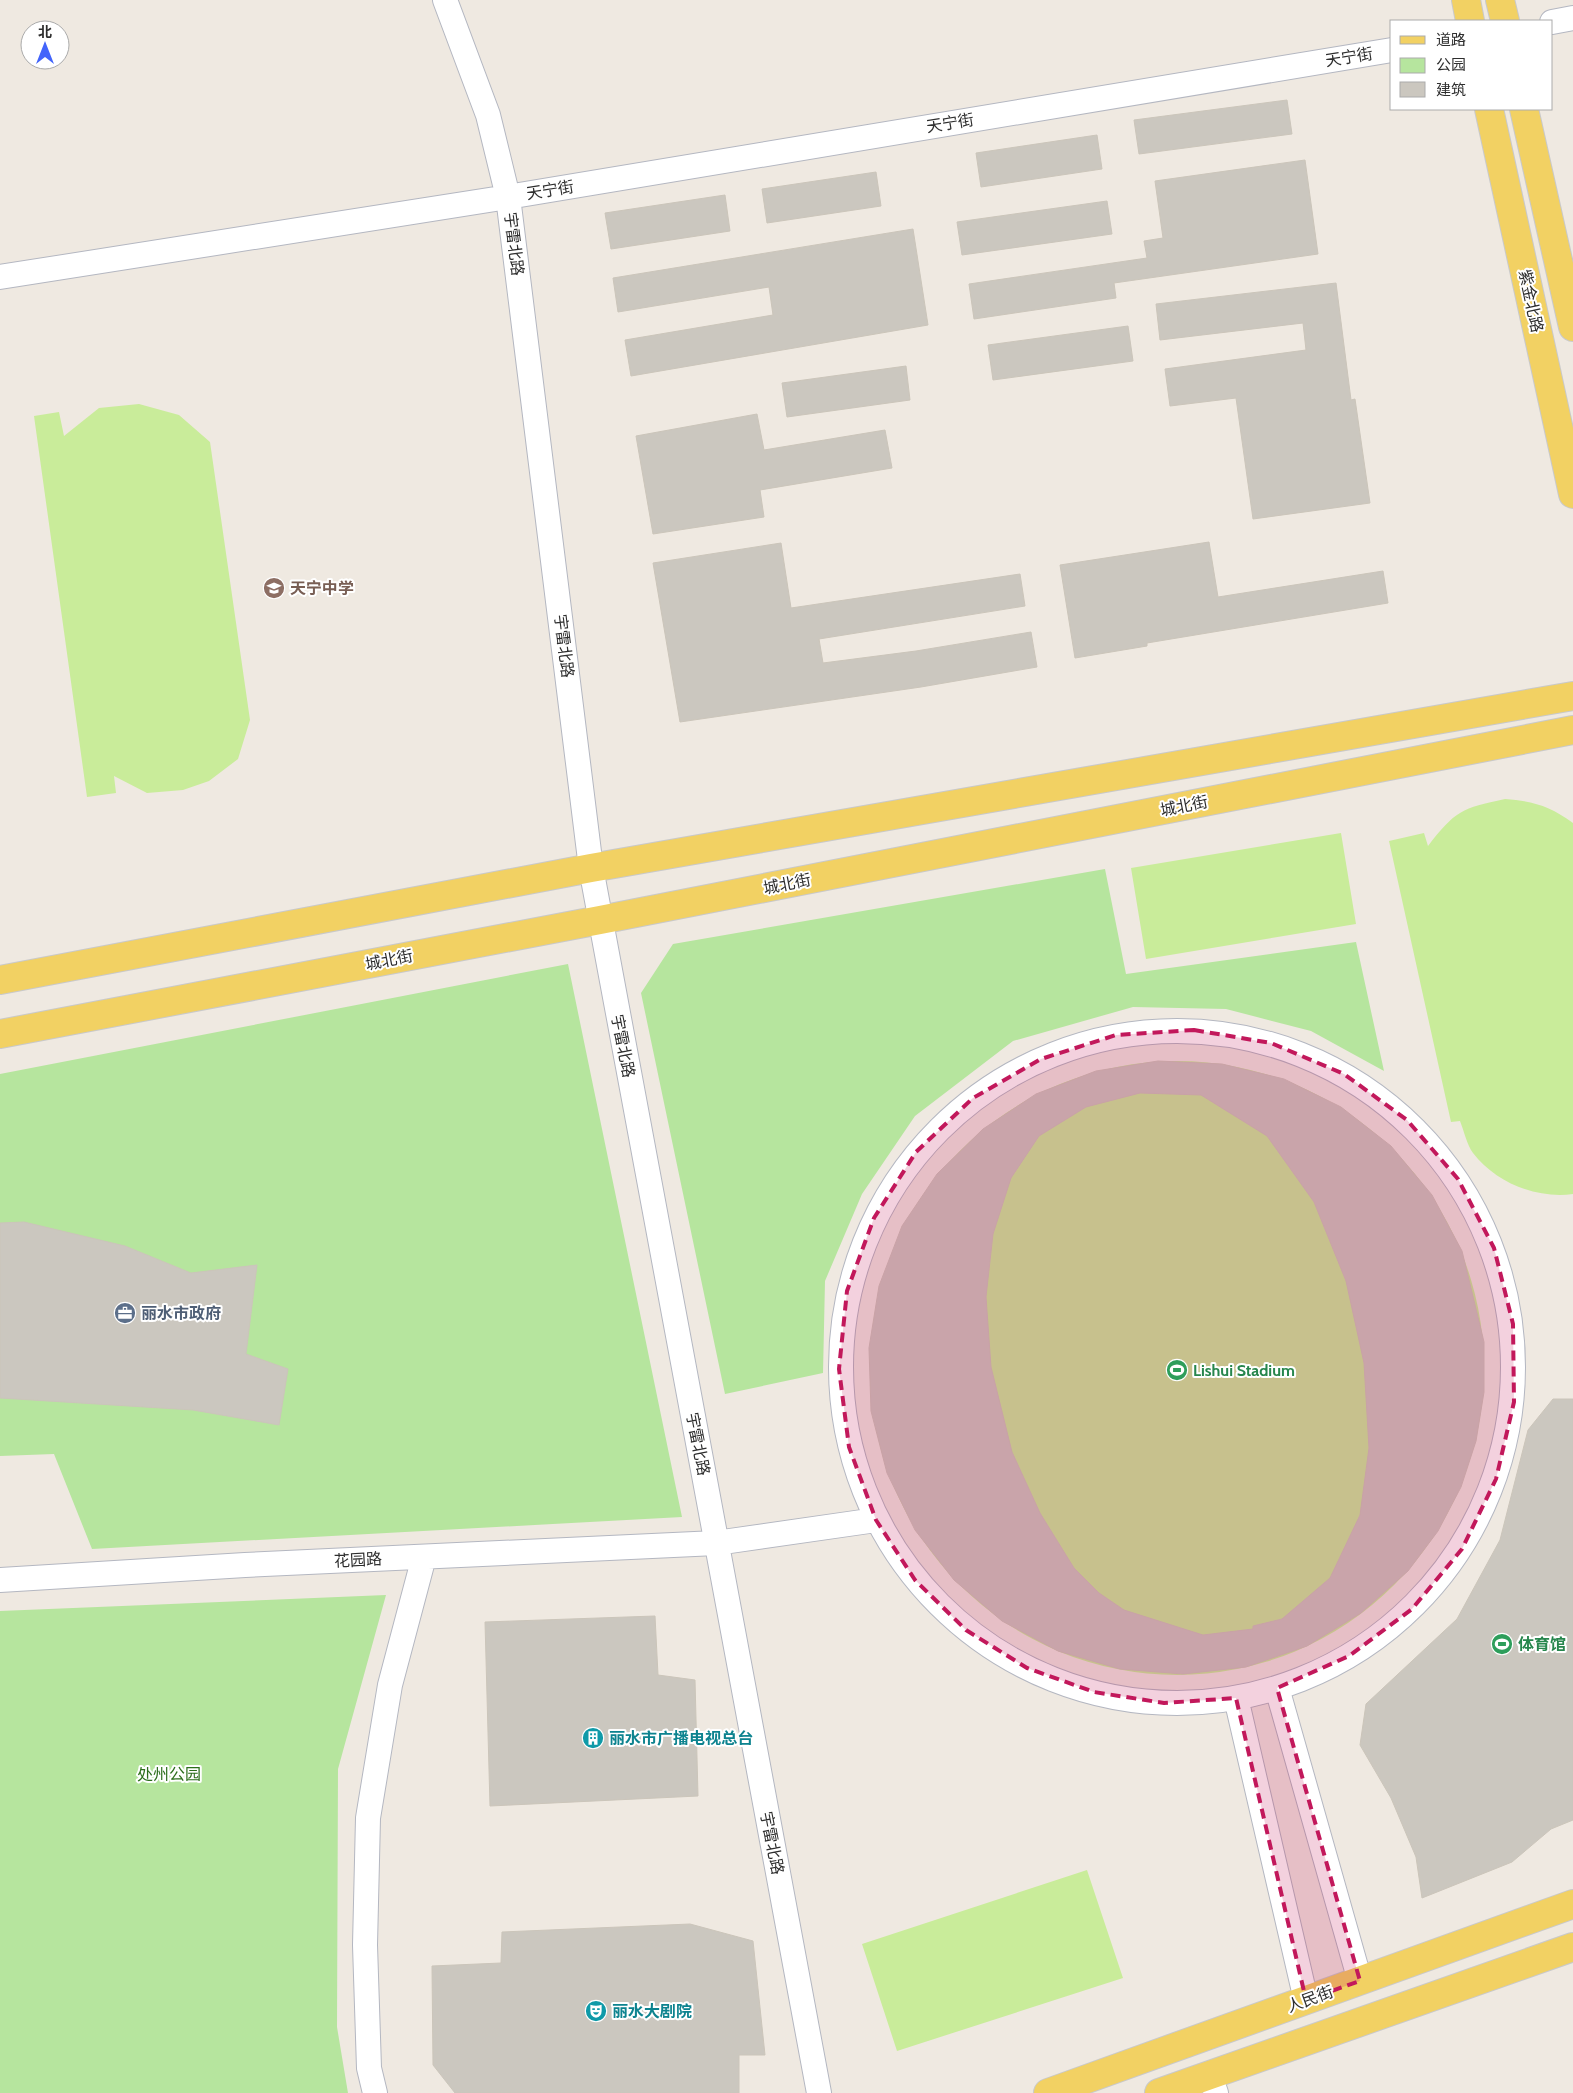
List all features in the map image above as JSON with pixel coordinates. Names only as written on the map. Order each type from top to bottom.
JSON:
[{"type":"main road","points":[[1466,0],[1470,20]]},
{"type":"main road","points":[[1500,0],[1505,20]]},
{"type":"main road","name":"紫金北路","points":[[1489,110],[1573,494]]},
{"type":"main road","points":[[1524,110],[1573,327]]},
{"type":"main road","points":[[0,980],[591,868],[1573,696]]},
{"type":"main road","name":"城北街","points":[[0,1034],[600,920],[1573,730]]},
{"type":"main road","name":"人民街","points":[[1048,2093],[1573,1904]]},
{"type":"main road","points":[[1159,2093],[1213,2084],[1573,1947]]},
{"type":"street","name":"宇雷北路","points":[[445,0],[488,115],[508,196],[591,868],[819,2093]]},
{"type":"street","points":[[1553,22],[1573,18]]},
{"type":"street","name":"天宁街","points":[[0,277],[508,196],[1390,50]]},
{"type":"street","points":[[1194,1030],[1271,1043],[1344,1074],[1407,1120],[1458,1179],[1494,1248],[1513,1324],[1514,1402],[1496,1478],[1462,1549],[1412,1609],[1349,1656],[1277,1688],[1236,1698],[1155,1701],[1094,1692],[1027,1668],[966,1630],[915,1580],[876,1520],[849,1447],[839,1369],[847,1292],[874,1218],[916,1152],[973,1098],[1041,1059],[1116,1035],[1194,1030]]},
{"type":"street","name":"花园路","points":[[0,1580],[245,1565],[716,1543],[876,1520]]},
{"type":"street","points":[[375,2093],[370,2068],[365,1945],[368,1818],[390,1685],[424,1556]]},
{"type":"street","points":[[1277,1688],[1360,1981]]},
{"type":"street","points":[[1236,1698],[1306,2000]]},
{"type":"highlighted area","points":[[1194,1030],[1271,1043],[1344,1074],[1407,1120],[1458,1179],[1494,1248],[1513,1324],[1514,1402],[1496,1479],[1462,1549],[1412,1609],[1349,1656],[1277,1688],[1360,1981],[1306,2000],[1236,1698],[1164,1703],[1094,1692],[1027,1668],[966,1630],[915,1580],[876,1520],[849,1447],[839,1369],[847,1291],[874,1218],[916,1152],[973,1098],[1041,1059],[1116,1035]]},
{"type":"green space","points":[[139,404],[179,415],[210,442],[250,720],[238,759],[209,781],[183,790],[147,793],[114,776],[116,793],[87,797],[34,416],[59,412],[64,436],[99,408]]},
{"type":"green space","points":[[1505,799],[1541,805],[1557,812],[1573,823],[1573,1194],[1545,1194],[1532,1191],[1518,1187],[1493,1173],[1482,1164],[1471,1150],[1460,1121],[1451,1122],[1389,841],[1424,833],[1428,846],[1445,825],[1460,813],[1479,805]]},
{"type":"green space","points":[[1341,833],[1356,924],[1146,959],[1131,868]]},
{"type":"green space","points":[[1105,869],[1126,974],[1356,942],[1384,1071],[1311,1031],[1226,1009],[1133,1007],[1013,1041],[915,1116],[862,1194],[825,1281],[823,1373],[725,1394],[641,993],[673,944]]},
{"type":"green space","points":[[568,964],[682,1517],[92,1549],[54,1454],[0,1456],[0,1074]]},
{"type":"green space","name":"Lishui Stadium","points":[[1177,1061],[1237,1067],[1294,1085],[1322,1098],[1347,1113],[1394,1151],[1432,1198],[1447,1223],[1460,1251],[1478,1308],[1484,1368],[1478,1428],[1460,1485],[1447,1513],[1432,1538],[1394,1585],[1347,1623],[1322,1638],[1294,1651],[1237,1669],[1177,1675],[1117,1669],[1060,1651],[1032,1638],[1007,1623],[960,1585],[922,1538],[907,1513],[894,1485],[876,1428],[870,1368],[876,1308],[894,1251],[907,1223],[922,1198],[960,1151],[1007,1113],[1032,1098],[1060,1085],[1117,1067]]},
{"type":"green space","name":"处州公园","points":[[386,1595],[338,1769],[337,2027],[348,2093],[0,2093],[0,1611]]},
{"type":"green space","points":[[1087,1870],[1123,1978],[897,2051],[862,1944]]},
{"type":"building","points":[[1287,100],[1292,134],[1139,154],[1134,120]]},
{"type":"building","points":[[1097,135],[1102,169],[981,187],[976,153]]},
{"type":"building","points":[[1305,160],[1318,254],[1114,283],[1116,298],[974,319],[969,284],[1147,258],[1144,241],[1163,238],[1155,181]]},
{"type":"building","points":[[876,172],[881,206],[767,223],[762,189]]},
{"type":"building","points":[[725,195],[730,231],[611,249],[605,213]]},
{"type":"building","points":[[1107,201],[1112,234],[962,255],[957,222]]},
{"type":"building","points":[[913,229],[928,325],[631,376],[625,340],[773,315],[769,287],[618,312],[613,278]]},
{"type":"building","points":[[1336,283],[1351,400],[1355,399],[1370,503],[1253,519],[1236,398],[1170,406],[1165,369],[1306,350],[1303,323],[1160,340],[1156,304]]},
{"type":"building","points":[[1128,326],[1133,361],[993,380],[988,345]]},
{"type":"building","points":[[906,366],[910,400],[787,417],[782,383]]},
{"type":"building","points":[[757,414],[764,450],[885,430],[892,468],[760,490],[764,517],[653,534],[636,436]]},
{"type":"building","points":[[1209,542],[1218,597],[1383,571],[1388,603],[1147,643],[1147,646],[1075,658],[1060,565]]},
{"type":"building","points":[[781,543],[791,608],[1020,574],[1025,606],[819,639],[823,663],[916,651],[1031,632],[1037,667],[921,687],[680,722],[653,563]]},
{"type":"building","points":[[1158,1061],[1222,1064],[1284,1079],[1341,1107],[1391,1146],[1432,1195],[1462,1251],[1484,1342],[1484,1392],[1476,1441],[1461,1487],[1438,1531],[1408,1571],[1361,1613],[1307,1646],[1246,1667],[1183,1674],[1120,1669],[1058,1651],[1002,1621],[954,1580],[915,1530],[887,1473],[871,1411],[869,1348],[879,1286],[902,1226],[937,1174],[983,1129],[1036,1094],[1096,1071]],"holes":[[[1140,1093],[1201,1095],[1267,1136],[1314,1202],[1346,1281],[1364,1363],[1369,1448],[1360,1515],[1330,1578],[1282,1619],[1253,1626],[1253,1629],[1203,1635],[1124,1610],[1099,1593],[1074,1568],[1040,1513],[1012,1452],[991,1367],[986,1297],[993,1234],[1011,1178],[1039,1136],[1086,1107]]]},
{"type":"building","name":"丽水市政府","points":[[24,1222],[125,1246],[191,1273],[257,1265],[246,1354],[288,1369],[279,1425],[193,1410],[0,1398],[0,1223]]},
{"type":"building","name":"体育馆","points":[[1553,1399],[1573,1399],[1573,1820],[1551,1829],[1512,1862],[1422,1898],[1416,1857],[1391,1798],[1360,1745],[1366,1704],[1457,1619],[1500,1540],[1528,1430]]},
{"type":"building","name":"丽水市广播电视总台","points":[[655,1616],[658,1675],[695,1680],[698,1796],[490,1806],[485,1622]]},
{"type":"building","name":"丽水大剧院","points":[[690,1924],[753,1941],[765,2055],[739,2055],[739,2093],[455,2093],[433,2065],[432,1966],[501,1963],[502,1932]]},
{"type":"place","name":"天宁中学","points":[[274,588]]},
{"type":"place","name":"丽水市政府","points":[[125,1313]]},
{"type":"place","name":"Lishui Stadium","points":[[1177,1370]]},
{"type":"place","name":"体育馆","points":[[1502,1644]]},
{"type":"place","name":"丽水市广播电视总台","points":[[593,1738]]},
{"type":"place","name":"丽水大剧院","points":[[596,2011]]}]
